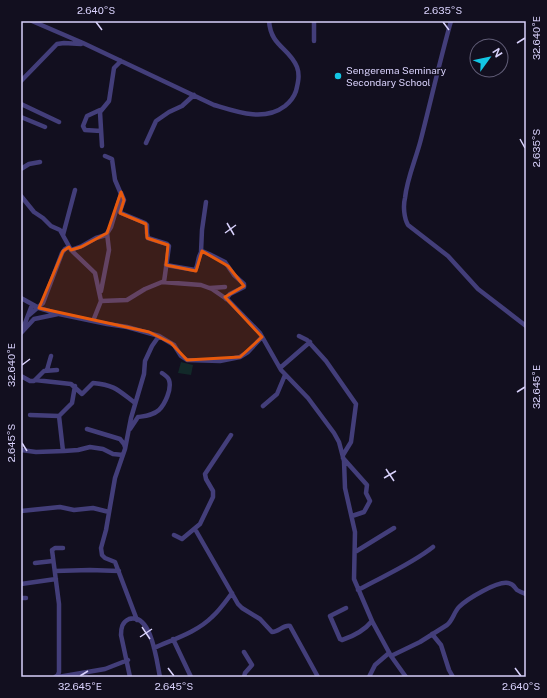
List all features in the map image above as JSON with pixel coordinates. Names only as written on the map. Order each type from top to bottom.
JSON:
[{"type":"street","points":[[32,21],[214,105],[232,111],[258,115],[276,111],[290,101],[295,94],[298,84],[299,73],[292,60],[273,38],[269,21]]},
{"type":"street","points":[[314,21],[314,41]]},
{"type":"street","points":[[451,21],[421,139],[406,189],[404,202],[406,221],[408,225],[457,265],[478,289],[526,326]]},
{"type":"street","points":[[21,81],[57,44],[84,44]]},
{"type":"street","points":[[101,131],[85,130],[83,126],[87,116],[100,110],[109,101],[114,68],[121,61]]},
{"type":"street","points":[[146,143],[158,119],[182,106],[194,95]]},
{"type":"street","points":[[21,104],[59,122]]},
{"type":"street","points":[[100,110],[99,114],[102,146]]},
{"type":"street","points":[[21,117],[45,127]]},
{"type":"street","points":[[105,156],[112,160],[115,180],[124,200],[120,211],[121,213],[146,224],[147,235],[150,239],[168,245],[169,248],[164,282]]},
{"type":"street","points":[[21,169],[29,164],[40,162]]},
{"type":"street","points":[[63,235],[75,190]]},
{"type":"street","points":[[93,321],[100,301],[109,250],[107,233],[114,220],[120,192]]},
{"type":"street","points":[[21,196],[34,212],[44,218],[51,226],[59,229],[70,249],[95,273],[100,295]]},
{"type":"street","points":[[166,265],[195,270],[197,269],[201,252],[206,202]]},
{"type":"street","points":[[29,315],[39,308],[46,298],[63,251],[82,246],[107,233]]},
{"type":"street","points":[[201,252],[209,254],[225,262],[234,275],[244,283],[244,287],[230,294],[226,299]]},
{"type":"street","points":[[100,301],[127,300],[150,286],[164,282],[201,284],[210,288],[226,299],[241,312],[262,337],[285,375],[308,398],[339,442],[343,456],[345,488],[355,532],[353,576],[372,621],[390,654],[406,677]]},
{"type":"street","points":[[210,288],[226,287]]},
{"type":"street","points":[[21,298],[39,308],[59,314],[128,327],[159,336],[174,345],[184,359],[209,361],[243,356],[262,337]]},
{"type":"street","points":[[21,333],[32,305]]},
{"type":"street","points":[[21,333],[34,319],[59,314]]},
{"type":"street","points":[[136,620],[114,561],[105,558],[101,552],[115,478],[125,449],[135,403],[144,376],[146,358],[159,336]]},
{"type":"street","points":[[299,336],[310,342],[329,365],[357,406],[351,442],[343,456]]},
{"type":"street","points":[[280,368],[310,342]]},
{"type":"street","points":[[47,370],[51,356]]},
{"type":"street","points":[[35,380],[47,370],[57,370]]},
{"type":"street","points":[[128,434],[138,417],[150,415],[161,407],[168,393],[170,382],[162,373]]},
{"type":"street","points":[[263,406],[277,394],[285,375]]},
{"type":"street","points":[[21,376],[30,381],[35,380],[71,384],[75,386],[82,394],[85,393],[92,383],[113,386],[135,403]]},
{"type":"street","points":[[30,414],[59,416],[72,403],[75,386]]},
{"type":"street","points":[[59,416],[63,451]]},
{"type":"street","points":[[87,429],[120,439],[124,444],[125,449]]},
{"type":"street","points":[[174,536],[182,539],[200,524],[213,497],[213,491],[206,479],[205,474],[231,435]]},
{"type":"street","points":[[21,450],[36,452],[91,448],[105,449],[113,454],[123,455]]},
{"type":"street","points":[[343,456],[367,485],[366,493],[370,501],[364,512],[352,516]]},
{"type":"street","points":[[21,511],[60,507],[74,510],[93,508],[109,512]]},
{"type":"street","points":[[355,552],[394,528]]},
{"type":"street","points":[[195,529],[240,606],[260,619],[272,632],[276,632],[286,626],[290,626],[318,677]]},
{"type":"street","points":[[358,590],[401,568],[433,547]]},
{"type":"street","points":[[54,677],[59,674],[60,618],[52,550],[55,548],[63,548]]},
{"type":"street","points":[[35,563],[53,561]]},
{"type":"street","points":[[55,571],[119,571]]},
{"type":"street","points":[[21,584],[56,579]]},
{"type":"street","points":[[369,677],[375,666],[390,654],[412,646],[450,622],[459,607],[489,588],[508,582],[513,584],[516,589],[526,594]]},
{"type":"street","points":[[154,648],[194,630],[208,621],[216,614],[232,593]]},
{"type":"street","points":[[346,608],[330,616],[340,640],[358,634],[372,621]]},
{"type":"street","points":[[130,677],[128,660],[121,635],[121,629],[124,622],[129,619],[140,621],[146,627],[154,648],[160,677]]},
{"type":"street","points":[[432,634],[441,645],[449,670],[453,677]]},
{"type":"street","points":[[173,639],[191,677]]},
{"type":"street","points":[[244,652],[252,665],[245,673],[244,677]]},
{"type":"street","points":[[58,677],[105,669],[128,660]]},
{"type":"highlighted area","points":[[121,192],[124,200],[120,213],[146,224],[147,238],[168,245],[166,265],[196,271],[202,251],[228,266],[244,286],[225,297],[262,337],[240,357],[187,360],[171,343],[149,332],[39,308],[63,251],[69,247],[71,250],[81,247],[107,233]]},
{"type":"green space","points":[[181,362],[193,365],[191,375],[178,373]]},
{"type":"place","name":"Sengerema Seminary Secondary School","points":[[338,76]]}]
